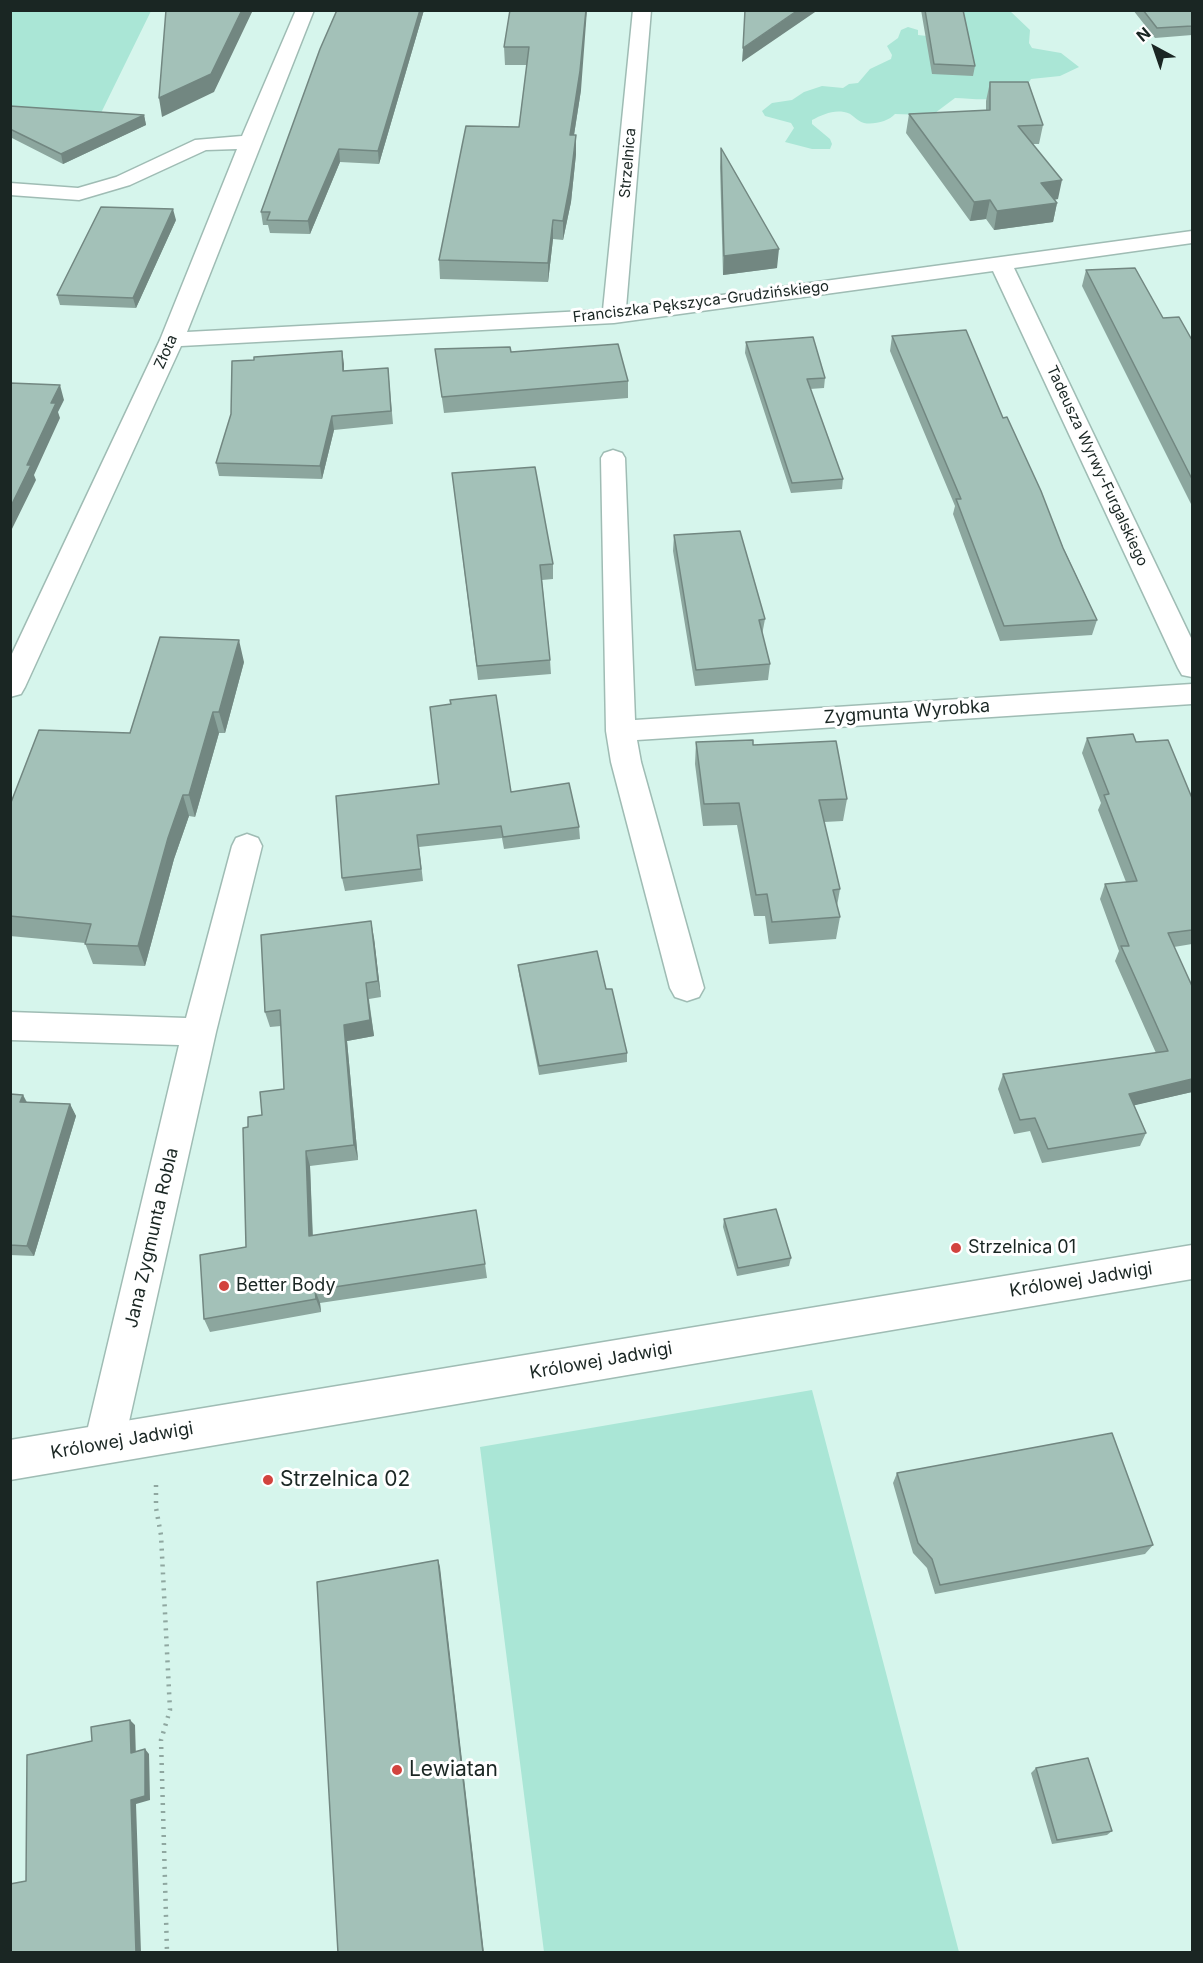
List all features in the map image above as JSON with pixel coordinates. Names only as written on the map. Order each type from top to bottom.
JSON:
[{"type":"street","name":"Złota","points":[[12,687],[172,340],[305,10]]},
{"type":"street","name":"Strzelnica","points":[[614,316],[642,10]]},
{"type":"street","points":[[10,189],[79,194],[123,181],[202,144],[250,142]]},
{"type":"street","name":"Franciszka Pększyca-Grudzińskiego","points":[[172,340],[614,316],[1192,237]]},
{"type":"street","name":"Tadeusza Wyrwy-Furgalskiego","points":[[1001,264],[1192,668]]},
{"type":"street","points":[[613,458],[621,731],[626,762],[687,988]]},
{"type":"street","name":"Zygmunta Wyrobka","points":[[621,731],[1192,694]]},
{"type":"street","name":"Jana Zygmunta Robla","points":[[104,1444],[199,1032],[247,846]]},
{"type":"street","points":[[10,1026],[199,1032]]},
{"type":"street","name":"Królowej Jadwigi","points":[[10,1460],[1192,1262]]},
{"type":"path","points":[[156,1485],[156,1508],[161,1535],[170,1710],[161,1740],[167,1953]]},
{"type":"green space","points":[[10,11],[151,11],[101,113],[11,106]]},
{"type":"green space","points":[[962,11],[1010,11],[1030,30],[1029,43],[1032,48],[1061,53],[1079,67],[1060,76],[1031,79],[1016,93],[1007,97],[997,99],[955,98],[935,113],[926,115],[895,114],[877,123],[868,123],[861,122],[847,113],[827,113],[812,120],[812,124],[830,139],[832,144],[830,149],[812,149],[785,142],[794,128],[791,123],[765,116],[762,111],[772,103],[792,100],[804,92],[822,86],[843,88],[849,84],[858,83],[870,69],[891,59],[892,55],[887,46],[898,38],[901,30],[908,27],[918,30],[918,35],[927,36]]},
{"type":"green space","points":[[812,1390],[959,1952],[544,1952],[480,1447]]},
{"type":"building","points":[[166,10],[242,10],[211,74],[159,98]]},
{"type":"building","points":[[337,10],[420,10],[378,151],[339,149],[308,221],[267,220],[270,212],[261,212],[320,49]]},
{"type":"building","points":[[510,10],[586,10],[570,135],[576,135],[563,221],[553,220],[548,263],[439,260],[466,126],[519,127],[529,47],[504,47]]},
{"type":"building","points":[[745,10],[798,10],[743,48]]},
{"type":"building","points":[[925,10],[963,10],[975,66],[934,64]]},
{"type":"building","points":[[1143,10],[1192,10],[1192,26],[1157,28]]},
{"type":"building","points":[[990,82],[1028,82],[1043,125],[1018,126],[1062,180],[1041,183],[1057,203],[997,211],[990,200],[974,202],[909,114],[990,110]]},
{"type":"building","points":[[10,106],[144,115],[61,154],[10,129]]},
{"type":"building","points":[[721,148],[779,249],[724,256]]},
{"type":"building","points":[[101,207],[173,209],[133,298],[57,295]]},
{"type":"building","points":[[1135,268],[1163,318],[1179,317],[1192,340],[1192,479],[1086,270]]},
{"type":"building","points":[[966,330],[1003,418],[1007,417],[1041,491],[1063,548],[1097,620],[1004,626],[956,499],[961,499],[892,336]]},
{"type":"building","points":[[813,337],[825,378],[807,379],[843,479],[792,483],[746,342]]},
{"type":"building","points":[[618,344],[628,381],[442,397],[435,349],[510,347],[511,352]]},
{"type":"building","points":[[342,351],[343,371],[388,368],[391,411],[332,416],[320,466],[216,463],[231,414],[232,361],[254,360],[254,357]]},
{"type":"building","points":[[10,383],[60,385],[51,403],[56,403],[27,465],[31,465],[10,508]]},
{"type":"building","points":[[535,467],[553,564],[540,565],[550,660],[477,666],[452,473]]},
{"type":"building","points":[[740,531],[765,619],[759,620],[770,664],[696,670],[674,535]]},
{"type":"building","points":[[160,637],[239,640],[219,712],[213,712],[189,795],[183,795],[168,838],[138,946],[85,944],[91,924],[10,916],[10,805],[39,730],[130,733]]},
{"type":"building","points":[[496,695],[511,792],[569,783],[579,827],[503,837],[501,826],[417,835],[421,869],[342,878],[336,796],[439,784],[430,707],[451,704],[450,700]]},
{"type":"building","points":[[1133,734],[1136,742],[1168,740],[1192,798],[1192,930],[1168,933],[1192,986],[1192,1079],[1129,1094],[1146,1133],[1048,1149],[1035,1118],[1020,1120],[1003,1074],[1168,1051],[1121,946],[1129,946],[1105,884],[1137,881],[1104,795],[1109,794],[1087,738]]},
{"type":"building","points":[[753,740],[753,745],[836,741],[847,799],[819,800],[840,889],[833,890],[840,917],[772,922],[767,894],[756,895],[739,803],[704,804],[696,742]]},
{"type":"building","points":[[371,921],[378,981],[366,983],[370,1020],[344,1025],[354,1145],[306,1151],[309,1236],[476,1210],[485,1264],[315,1290],[316,1299],[204,1319],[200,1255],[246,1247],[243,1128],[248,1127],[248,1117],[262,1115],[260,1092],[284,1089],[280,1010],[265,1012],[261,935]]},
{"type":"building","points":[[597,951],[606,989],[612,989],[627,1053],[539,1066],[518,965]]},
{"type":"building","points":[[10,1094],[23,1095],[20,1102],[70,1104],[27,1246],[10,1245]]},
{"type":"building","points":[[776,1209],[791,1258],[738,1268],[724,1219]]},
{"type":"building","points":[[1112,1433],[1153,1545],[940,1585],[932,1559],[918,1543],[897,1473]]},
{"type":"building","name":"Lewiatan","points":[[438,1560],[483,1953],[338,1953],[317,1582]]},
{"type":"building","points":[[130,1720],[131,1753],[145,1749],[145,1796],[131,1800],[136,1953],[10,1953],[10,1884],[26,1881],[27,1755],[92,1741],[91,1727]]},
{"type":"building","points":[[1088,1758],[1112,1831],[1057,1840],[1036,1768]]},
{"type":"place","name":"Strzelnica 01","points":[[956,1248]]},
{"type":"place","name":"Better Body","points":[[224,1286]]},
{"type":"place","name":"Strzelnica 02","points":[[268,1480]]},
{"type":"place","name":"Lewiatan","points":[[397,1770]]}]
